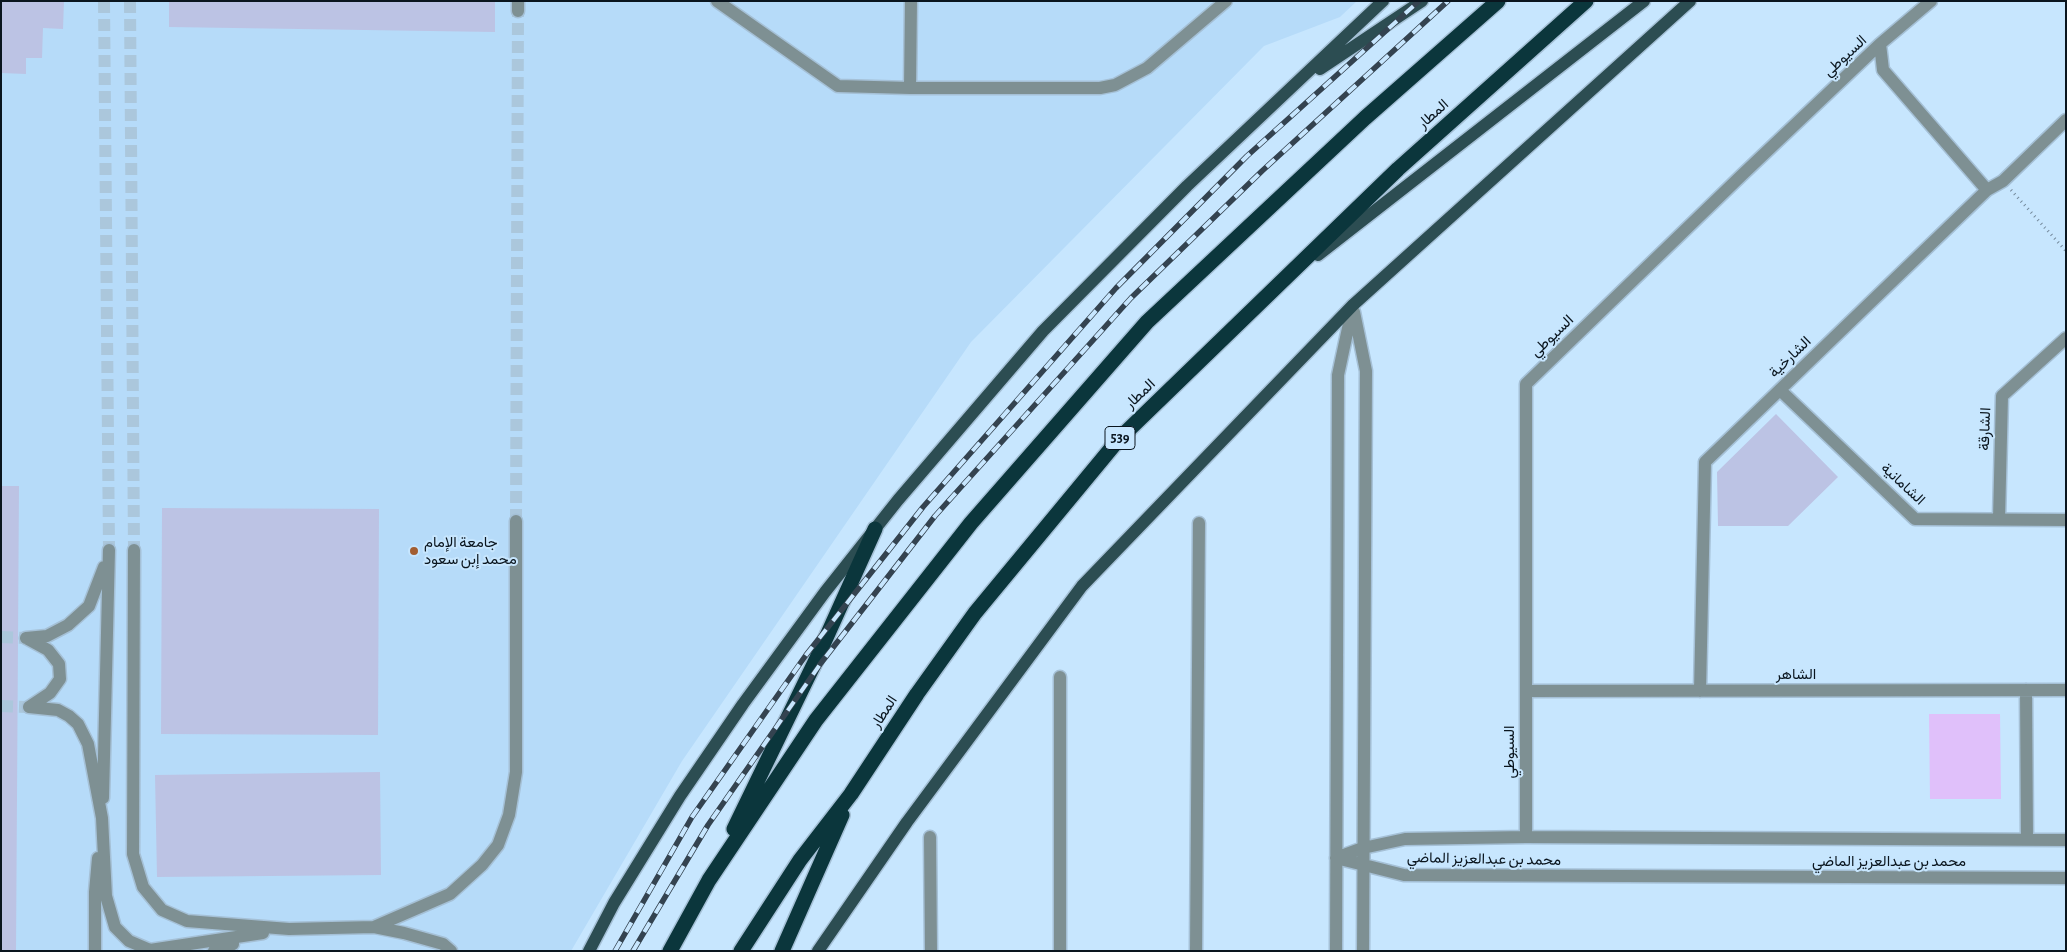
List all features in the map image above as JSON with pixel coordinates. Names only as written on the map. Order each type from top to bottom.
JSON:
[{"type":"highway","points":[[709,880],[828,705],[971,523],[1146,322],[1365,118],[1498,1]]},
{"type":"highway","name":"المطار","points":[[740,951],[800,860],[851,794],[917,694],[975,614],[1112,446],[1398,169],[1586,1]]},
{"type":"highway","points":[[670,951],[709,880],[817,658],[875,529]]},
{"type":"highway","points":[[782,951],[851,794]]},
{"type":"main road","points":[[589,951],[614,903],[680,796],[825,592],[875,529],[1043,331],[1187,186],[1383,1]]},
{"type":"main road","points":[[1292,87],[1422,1]]},
{"type":"main road","points":[[1265,296],[1644,1]]},
{"type":"main road","points":[[818,951],[907,822],[1082,586],[1353,305],[1690,1]]},
{"type":"street","points":[[717,1],[838,86],[910,88],[1100,88],[1114,85],[1147,68],[1226,1]]},
{"type":"street","points":[[910,88],[911,1]]},
{"type":"street","name":"السيوطي","points":[[1526,837],[1526,384],[1880,44],[1931,1]]},
{"type":"street","points":[[1880,44],[1883,70],[1987,190]]},
{"type":"street","name":"الشارخية","points":[[1700,691],[1705,462],[1987,190],[2003,181],[2066,120]]},
{"type":"street","points":[[1353,305],[1366,372],[1363,951]]},
{"type":"street","points":[[1336,951],[1338,375],[1353,305]]},
{"type":"street","name":"الشارقة","points":[[1999,519],[2002,396],[2066,338]]},
{"type":"street","name":"الشامانية","points":[[1780,390],[1915,519],[2066,520]]},
{"type":"street","points":[[374,927],[450,894],[482,865],[498,844],[509,815],[516,772],[516,521]]},
{"type":"street","points":[[1196,951],[1199,523]]},
{"type":"street","points":[[95,951],[94,892],[102,818],[88,744],[78,724],[69,716],[58,710],[29,707],[50,693],[60,679],[59,664],[48,650],[26,638],[47,636],[68,625],[89,606],[99,583],[109,550],[102,818],[106,896],[114,927],[129,942],[150,950],[289,929]]},
{"type":"street","points":[[134,550],[133,854],[143,887],[162,910],[187,921],[289,929],[374,927],[443,944],[451,951]]},
{"type":"street","points":[[1060,677],[1060,951]]},
{"type":"street","points":[[2026,690],[2027,839]]},
{"type":"street","name":"الشاهر","points":[[1526,692],[2066,690]]},
{"type":"street","points":[[930,837],[931,951]]},
{"type":"street","name":"محمد بن عبدالعزيز الماضي","points":[[1336,858],[1363,848],[1405,839],[1526,837],[2066,840]]},
{"type":"street","name":"محمد بن عبدالعزيز الماضي","points":[[1336,858],[1404,875],[2066,878]]},
{"type":"street","points":[[214,951],[263,933]]},
{"type":"path","points":[[2003,181],[2066,251]]},
{"type":"shaded area","name":"جامعة الإمام محمد إبن سعود","points":[[1,1],[1357,1],[1340,17],[1264,46],[971,342],[682,761],[571,951],[1,951]]},
{"type":"shaded area","points":[[1929,714],[2000,714],[2001,799],[1930,799]]},
{"type":"building","points":[[1,1],[64,1],[63,29],[43,28],[42,58],[26,58],[26,74],[1,73]]},
{"type":"building","points":[[169,1],[495,1],[495,32],[169,27]]},
{"type":"building","points":[[1776,414],[1838,477],[1788,526],[1718,526],[1717,472]]},
{"type":"building","points":[[1,486],[19,486],[16,951],[1,951]]},
{"type":"building","points":[[162,508],[379,509],[378,735],[161,734]]},
{"type":"building","points":[[380,772],[381,875],[157,877],[155,775]]},
{"type":"tunnel","points":[[104,1],[109,550]]},
{"type":"tunnel","points":[[130,1],[134,550]]},
{"type":"tunnel","points":[[516,521],[518,11]]},
{"type":"tunnel","points":[[1,637],[26,638]]},
{"type":"tunnel","points":[[1,706],[29,707]]},
{"type":"railway","points":[[615,951],[692,817],[806,655],[923,507],[1116,288],[1247,156],[1419,1]]},
{"type":"railway","points":[[633,951],[708,825],[821,663],[935,516],[1131,298],[1262,171],[1448,1]]},
{"type":"place","name":"جامعة الإمام محمد إبن سعود","points":[[414,551]]}]
